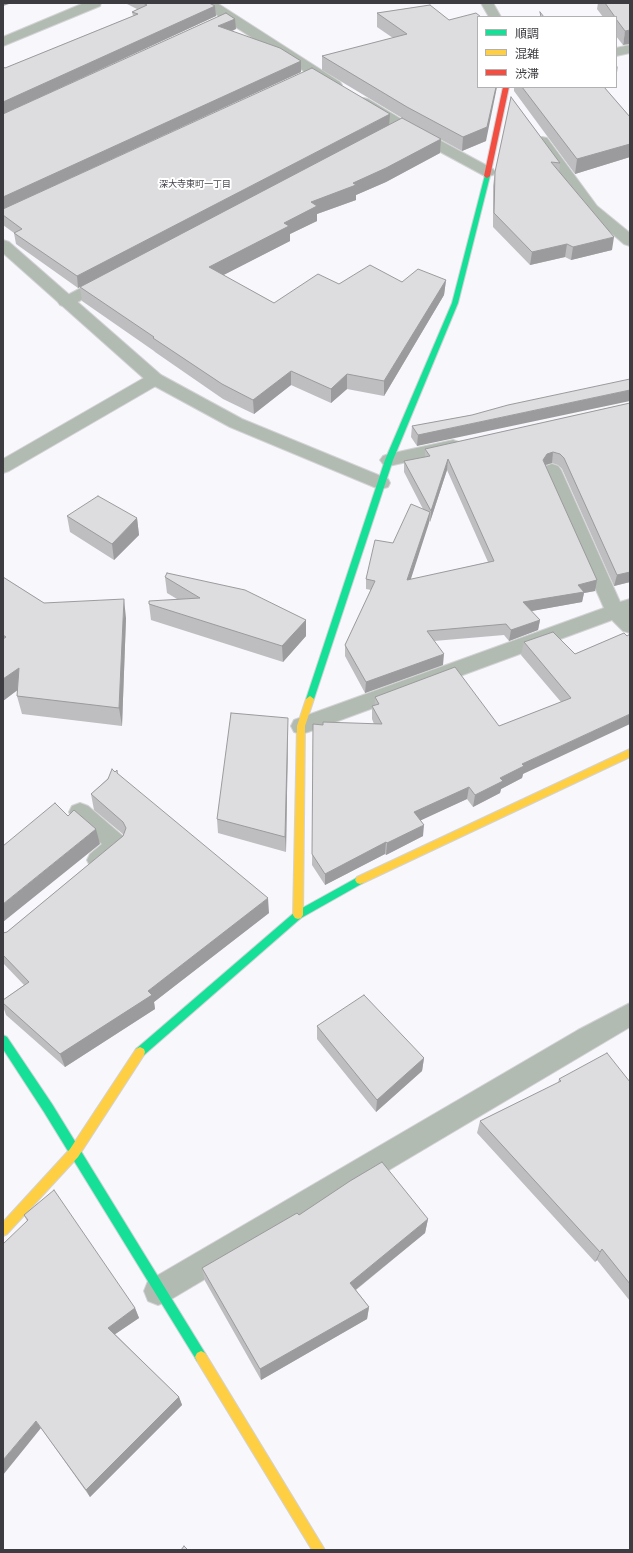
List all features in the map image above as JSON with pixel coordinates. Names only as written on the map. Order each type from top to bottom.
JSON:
[{"type":"street","points":[[3,42],[95,3]]},
{"type":"street","points":[[208,3],[227,17],[314,72],[401,125],[488,172]]},
{"type":"street","points":[[487,3],[494,16]]},
{"type":"street","points":[[617,52],[630,49]]},
{"type":"street","points":[[505,90],[514,105]]},
{"type":"street","points":[[298,915],[301,726],[389,460],[454,303],[488,172],[505,90]]},
{"type":"street","points":[[533,129],[592,209],[630,241]]},
{"type":"street","points":[[3,245],[155,379],[236,423],[381,483]]},
{"type":"street","points":[[3,1230],[74,1153],[141,1050],[298,915],[364,878],[630,753]]},
{"type":"street","points":[[158,1290],[630,1014]]},
{"type":"street","points":[[3,1040],[48,1108],[74,1153],[319,1550]]},
{"type":"lane","points":[[213,24],[227,17]]},
{"type":"lane","points":[[299,79],[314,72]]},
{"type":"lane","points":[[387,132],[401,125]]},
{"type":"lane","points":[[66,302],[122,272]]},
{"type":"lane","points":[[3,468],[155,379]]},
{"type":"lane","points":[[389,460],[466,443]]},
{"type":"lane","points":[[552,470],[623,609],[630,626]]},
{"type":"lane","points":[[301,726],[623,609]]},
{"type":"lane","points":[[80,812],[117,844],[81,874]]},
{"type":"building","points":[[143,3],[209,3],[215,6],[3,102],[3,67],[5,68],[138,14],[132,12],[147,5]]},
{"type":"building","points":[[605,3],[630,3],[630,30],[625,31],[617,20],[617,16],[614,16]]},
{"type":"building","points":[[430,5],[449,20],[476,13],[480,16],[477,16],[477,88],[496,88],[487,127],[463,137],[407,107],[322,56],[407,34],[377,13]]},
{"type":"building","points":[[226,13],[235,19],[218,26],[280,48],[301,61],[3,197],[3,114]]},
{"type":"building","points":[[312,68],[390,114],[77,276],[14,233],[22,229],[3,215],[3,209]]},
{"type":"building","points":[[523,88],[605,88],[630,117],[630,144],[577,159]]},
{"type":"building","points":[[511,97],[560,163],[551,162],[614,237],[573,247],[567,244],[532,252],[494,213],[495,172]]},
{"type":"building","points":[[402,118],[441,139],[386,168],[353,183],[356,185],[311,202],[317,206],[284,223],[289,226],[209,267],[274,303],[318,274],[339,284],[370,265],[402,282],[418,269],[446,280],[384,381],[347,374],[331,389],[291,371],[253,400],[222,384],[80,287]]},
{"type":"building","points":[[630,379],[630,390],[418,435],[412,426],[472,415],[508,405]]},
{"type":"building","points":[[630,403],[630,572],[617,575],[564,458],[560,454],[553,452],[547,454],[543,460],[597,580],[578,585],[584,592],[523,602],[540,620],[511,630],[506,624],[427,631],[444,654],[366,682],[345,645],[375,581],[366,579],[375,540],[393,543],[411,504],[430,512],[407,580],[494,561],[448,459],[431,511],[404,461],[430,456],[425,449]]},
{"type":"building","points":[[98,496],[137,518],[112,544],[67,516]]},
{"type":"building","points":[[167,573],[245,590],[306,620],[282,646],[149,604],[149,601],[200,598],[165,577]]},
{"type":"building","points":[[3,577],[44,603],[124,599],[119,708],[17,696],[19,668],[3,679],[3,639],[6,637],[3,635]]},
{"type":"building","points":[[553,632],[575,654],[624,633],[627,636],[630,634],[630,714],[522,764],[524,766],[500,778],[503,781],[475,795],[469,787],[414,812],[424,825],[387,843],[386,842],[325,874],[312,854],[313,724],[323,725],[323,722],[382,724],[372,706],[379,704],[375,697],[455,667],[499,726],[571,698],[524,642]]},
{"type":"building","points":[[231,713],[288,718],[285,837],[217,819]]},
{"type":"building","points":[[112,769],[115,772],[117,770],[117,773],[268,898],[148,991],[152,995],[60,1054],[3,1003],[3,1000],[29,982],[3,955],[3,933],[7,932],[123,836],[126,828],[123,822],[91,794],[108,779]]},
{"type":"building","points":[[55,803],[68,816],[74,810],[96,829],[3,904],[3,846]]},
{"type":"building","points":[[364,995],[424,1058],[377,1100],[317,1026]]},
{"type":"building","points":[[607,1053],[630,1082],[630,1284],[602,1249],[600,1252],[480,1121],[561,1081],[559,1079]]},
{"type":"building","points":[[382,1162],[428,1219],[350,1283],[369,1307],[260,1369],[202,1268],[297,1213],[299,1215],[350,1181]]},
{"type":"building","points":[[54,1190],[135,1308],[108,1328],[179,1397],[86,1490],[36,1421],[3,1460],[3,1244],[28,1220],[24,1215]]},
{"type":"building","points":[[184,1546],[188,1550],[181,1550]]},
{"type":"traffic: fast","points":[[310,699],[389,460],[455,303],[487,176]]},
{"type":"traffic: fast","points":[[140,1052],[298,915],[360,880]]},
{"type":"traffic: fast","points":[[3,1040],[48,1108],[201,1357]]},
{"type":"traffic: slow","points":[[298,915],[301,726],[310,699]]},
{"type":"traffic: slow","points":[[360,880],[630,753]]},
{"type":"traffic: slow","points":[[3,1230],[74,1153],[140,1052]]},
{"type":"traffic: slow","points":[[201,1357],[319,1550]]},
{"type":"traffic: jam","points":[[487,176],[506,88]]},
{"type":"district","name":"深大寺東町一丁目","points":[[195,185]]}]
